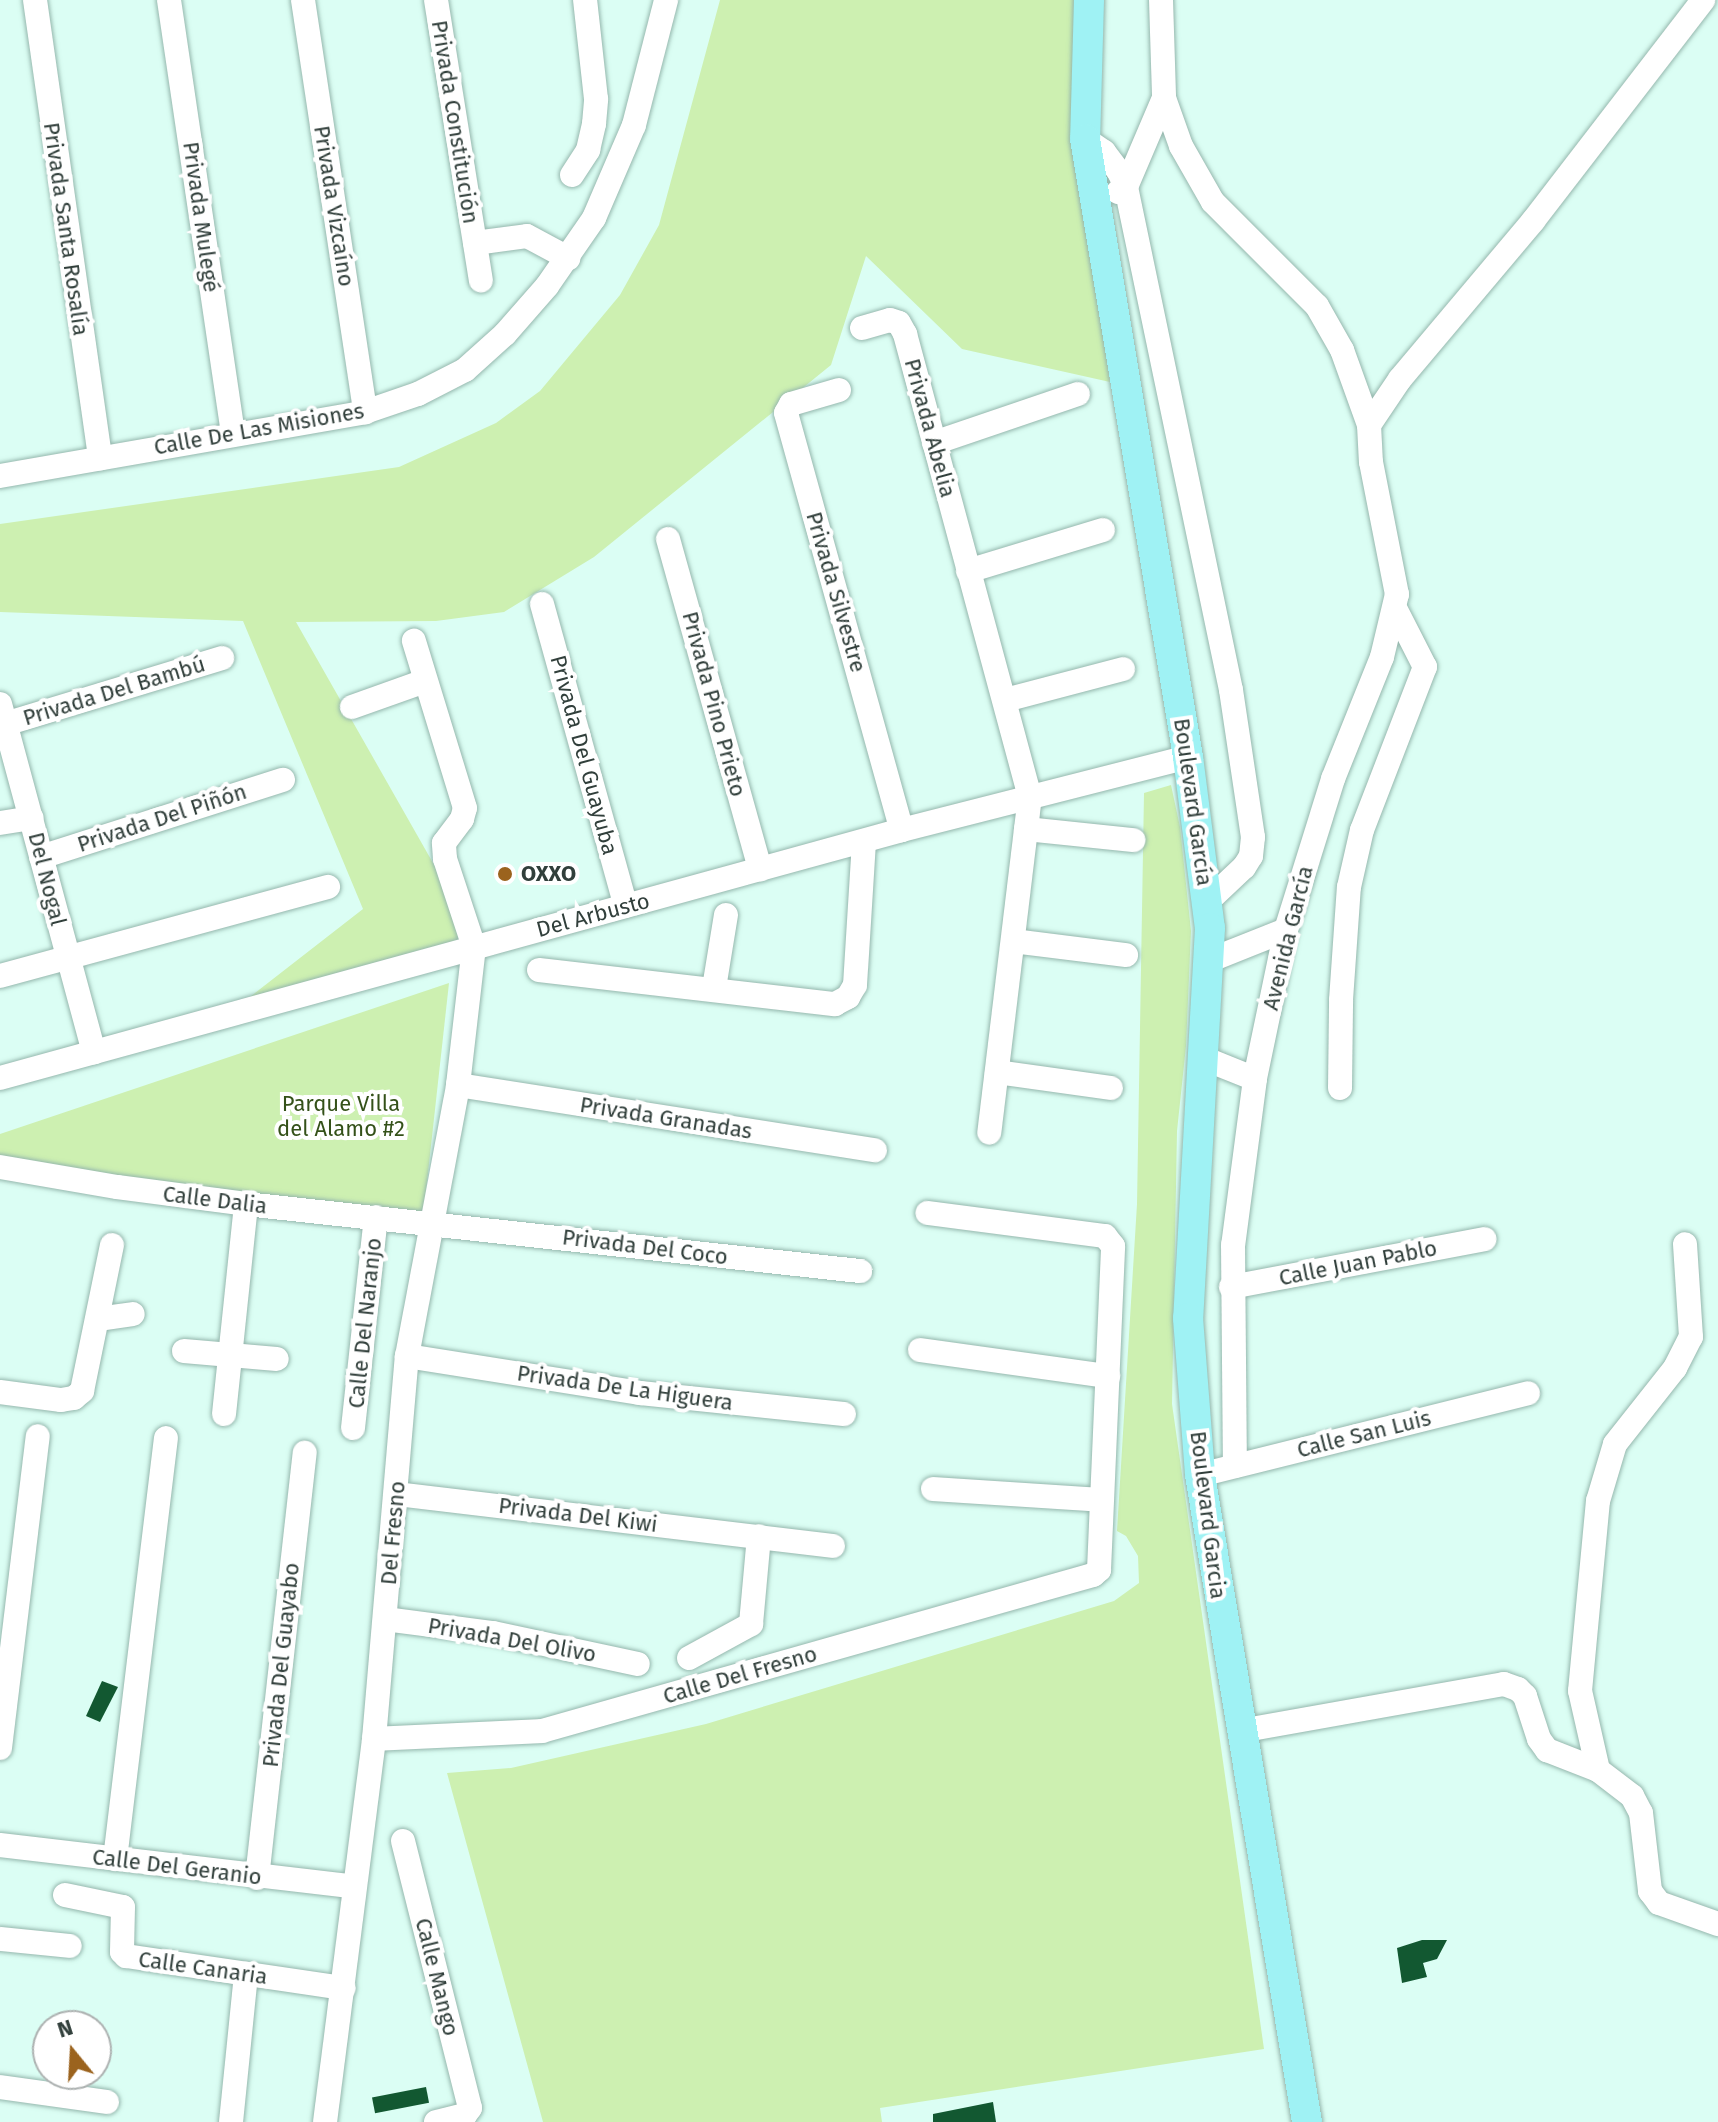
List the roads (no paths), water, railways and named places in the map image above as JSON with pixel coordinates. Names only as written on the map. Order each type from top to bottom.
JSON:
[{"type":"main road","name":"Boulevard García","points":[[1089,0],[1085,139],[1188,757],[1207,902]]},
{"type":"main road","name":"Boulevard Garcia","points":[[1207,902],[1208,961],[1188,1318],[1200,1475],[1307,2122]]},
{"type":"street","name":"Privada Santa Rosalía","points":[[35,0],[100,458]]},
{"type":"street","name":"Privada Mulegé","points":[[169,0],[233,433]]},
{"type":"street","name":"Privada Vizcaíno","points":[[303,0],[365,412]]},
{"type":"street","name":"Privada Constitución","points":[[436,0],[481,280]]},
{"type":"street","points":[[572,175],[588,150],[596,99],[585,0]]},
{"type":"street","name":"Calle De Las Misiones","points":[[0,476],[365,412],[418,394],[465,370],[505,334],[568,258],[594,218],[634,125],[666,0]]},
{"type":"street","points":[[1094,206],[1126,187],[1164,98],[1161,0]]},
{"type":"street","points":[[1369,425],[1400,379],[1533,221],[1703,0]]},
{"type":"street","name":"Avenida García","points":[[1164,98],[1181,146],[1213,202],[1317,306],[1342,350],[1369,425],[1371,462],[1397,594],[1396,610],[1382,657],[1333,779],[1286,930],[1255,1079],[1233,1245],[1235,1466]]},
{"type":"street","name":"Boulevard García","points":[[1085,139],[1104,152],[1126,187],[1231,690],[1253,837],[1251,856],[1244,867],[1207,902]]},
{"type":"street","name":"Privada Constitución","points":[[475,243],[527,236],[568,258]]},
{"type":"street","name":"Privada Abelia","points":[[862,328],[890,320],[899,323],[1030,796]]},
{"type":"street","name":"Privada Silvestre","points":[[839,390],[791,404],[786,413],[902,830]]},
{"type":"street","points":[[934,443],[1078,394]]},
{"type":"street","points":[[968,571],[1103,530]]},
{"type":"street","name":"Privada Pino Prieto","points":[[668,539],[760,869]]},
{"type":"street","name":"Privada Del Guayuba","points":[[542,604],[626,906]]},
{"type":"street","points":[[1340,1088],[1341,1000],[1349,887],[1362,830],[1425,667],[1396,610]]},
{"type":"street","points":[[414,641],[465,808],[462,819],[444,843],[445,859],[474,947]]},
{"type":"street","name":"Privada Del Bambú","points":[[3,714],[222,658]]},
{"type":"street","points":[[1005,700],[1123,669]]},
{"type":"street","points":[[352,707],[425,681]]},
{"type":"street","name":"Del Nogal","points":[[3,714],[94,1053]]},
{"type":"street","name":"Del Arbusto","points":[[0,1078],[902,830],[1188,757]]},
{"type":"street","name":"Privada Del Piñón","points":[[41,857],[283,780]]},
{"type":"street","points":[[989,1133],[1030,796]]},
{"type":"street","points":[[0,823],[32,818]]},
{"type":"street","points":[[1026,829],[1133,840]]},
{"type":"street","points":[[539,970],[835,1004],[848,997],[855,985],[864,841]]},
{"type":"street","points":[[0,976],[328,887]]},
{"type":"street","points":[[714,988],[726,915]]},
{"type":"street","points":[[1208,961],[1286,930]]},
{"type":"street","points":[[1013,941],[1126,955]]},
{"type":"street","name":"Del Fresno","points":[[325,2122],[374,1739],[407,1356],[458,1085],[474,947]]},
{"type":"street","points":[[1203,1058],[1255,1079]]},
{"type":"street","points":[[997,1072],[1111,1088]]},
{"type":"street","name":"Privada Granadas","points":[[458,1085],[875,1150]]},
{"type":"street","name":"Calle Dalia","points":[[0,1167],[246,1204],[431,1222]]},
{"type":"street","points":[[224,1414],[246,1204]]},
{"type":"street","points":[[927,1213],[1110,1240],[1113,1246],[1101,1500],[933,1489]]},
{"type":"street","name":"Calle Del Naranjo","points":[[353,1428],[376,1217]]},
{"type":"street","name":"Privada Del Coco","points":[[431,1222],[860,1271]]},
{"type":"street","name":"Calle Juan Pablo","points":[[1231,1287],[1485,1239]]},
{"type":"street","points":[[1192,1242],[1233,1245]]},
{"type":"street","points":[[1598,1770],[1580,1691],[1598,1501],[1615,1444],[1675,1368],[1691,1337],[1685,1244]]},
{"type":"street","points":[[0,1392],[61,1400],[74,1398],[82,1391],[112,1245]]},
{"type":"street","points":[[98,1319],[133,1314]]},
{"type":"street","points":[[920,1350],[1108,1376]]},
{"type":"street","points":[[184,1351],[277,1359]]},
{"type":"street","name":"Privada De La Higuera","points":[[407,1356],[640,1393],[844,1414]]},
{"type":"street","name":"Calle San Luis","points":[[1200,1475],[1528,1393]]},
{"type":"street","points":[[0,1748],[38,1436]]},
{"type":"street","points":[[115,1859],[166,1438]]},
{"type":"street","name":"Privada Del Guayabo","points":[[257,1878],[305,1453]]},
{"type":"street","name":"Privada Del Kiwi","points":[[397,1494],[833,1546]]},
{"type":"street","name":"Calle Del Fresno","points":[[374,1739],[542,1731],[1093,1575],[1099,1570],[1101,1500]]},
{"type":"street","points":[[689,1658],[751,1624],[759,1536]]},
{"type":"street","name":"Privada Del Olivo","points":[[385,1619],[493,1633],[638,1664]]},
{"type":"street","points":[[1240,1731],[1504,1684],[1518,1689],[1525,1696],[1539,1739],[1547,1750],[1598,1770],[1632,1796],[1641,1813],[1650,1891],[1659,1903],[1718,1924]]},
{"type":"street","name":"Calle Mango","points":[[403,1841],[469,2113],[436,2122]]},
{"type":"street","name":"Calle Del Geranio","points":[[0,1845],[257,1878],[355,1887]]},
{"type":"street","name":"Calle Canaria","points":[[65,1895],[123,1907],[122,1952],[126,1956],[344,1988]]},
{"type":"street","points":[[0,1939],[70,1946]]},
{"type":"street","points":[[231,2122],[246,1974]]},
{"type":"street","points":[[0,2087],[107,2102]]},
{"type":"place","name":"OXXO","points":[[505,874]]},
{"type":"park label","name":"Parque Villa del Alamo #2","points":[[341,1116]]}]
